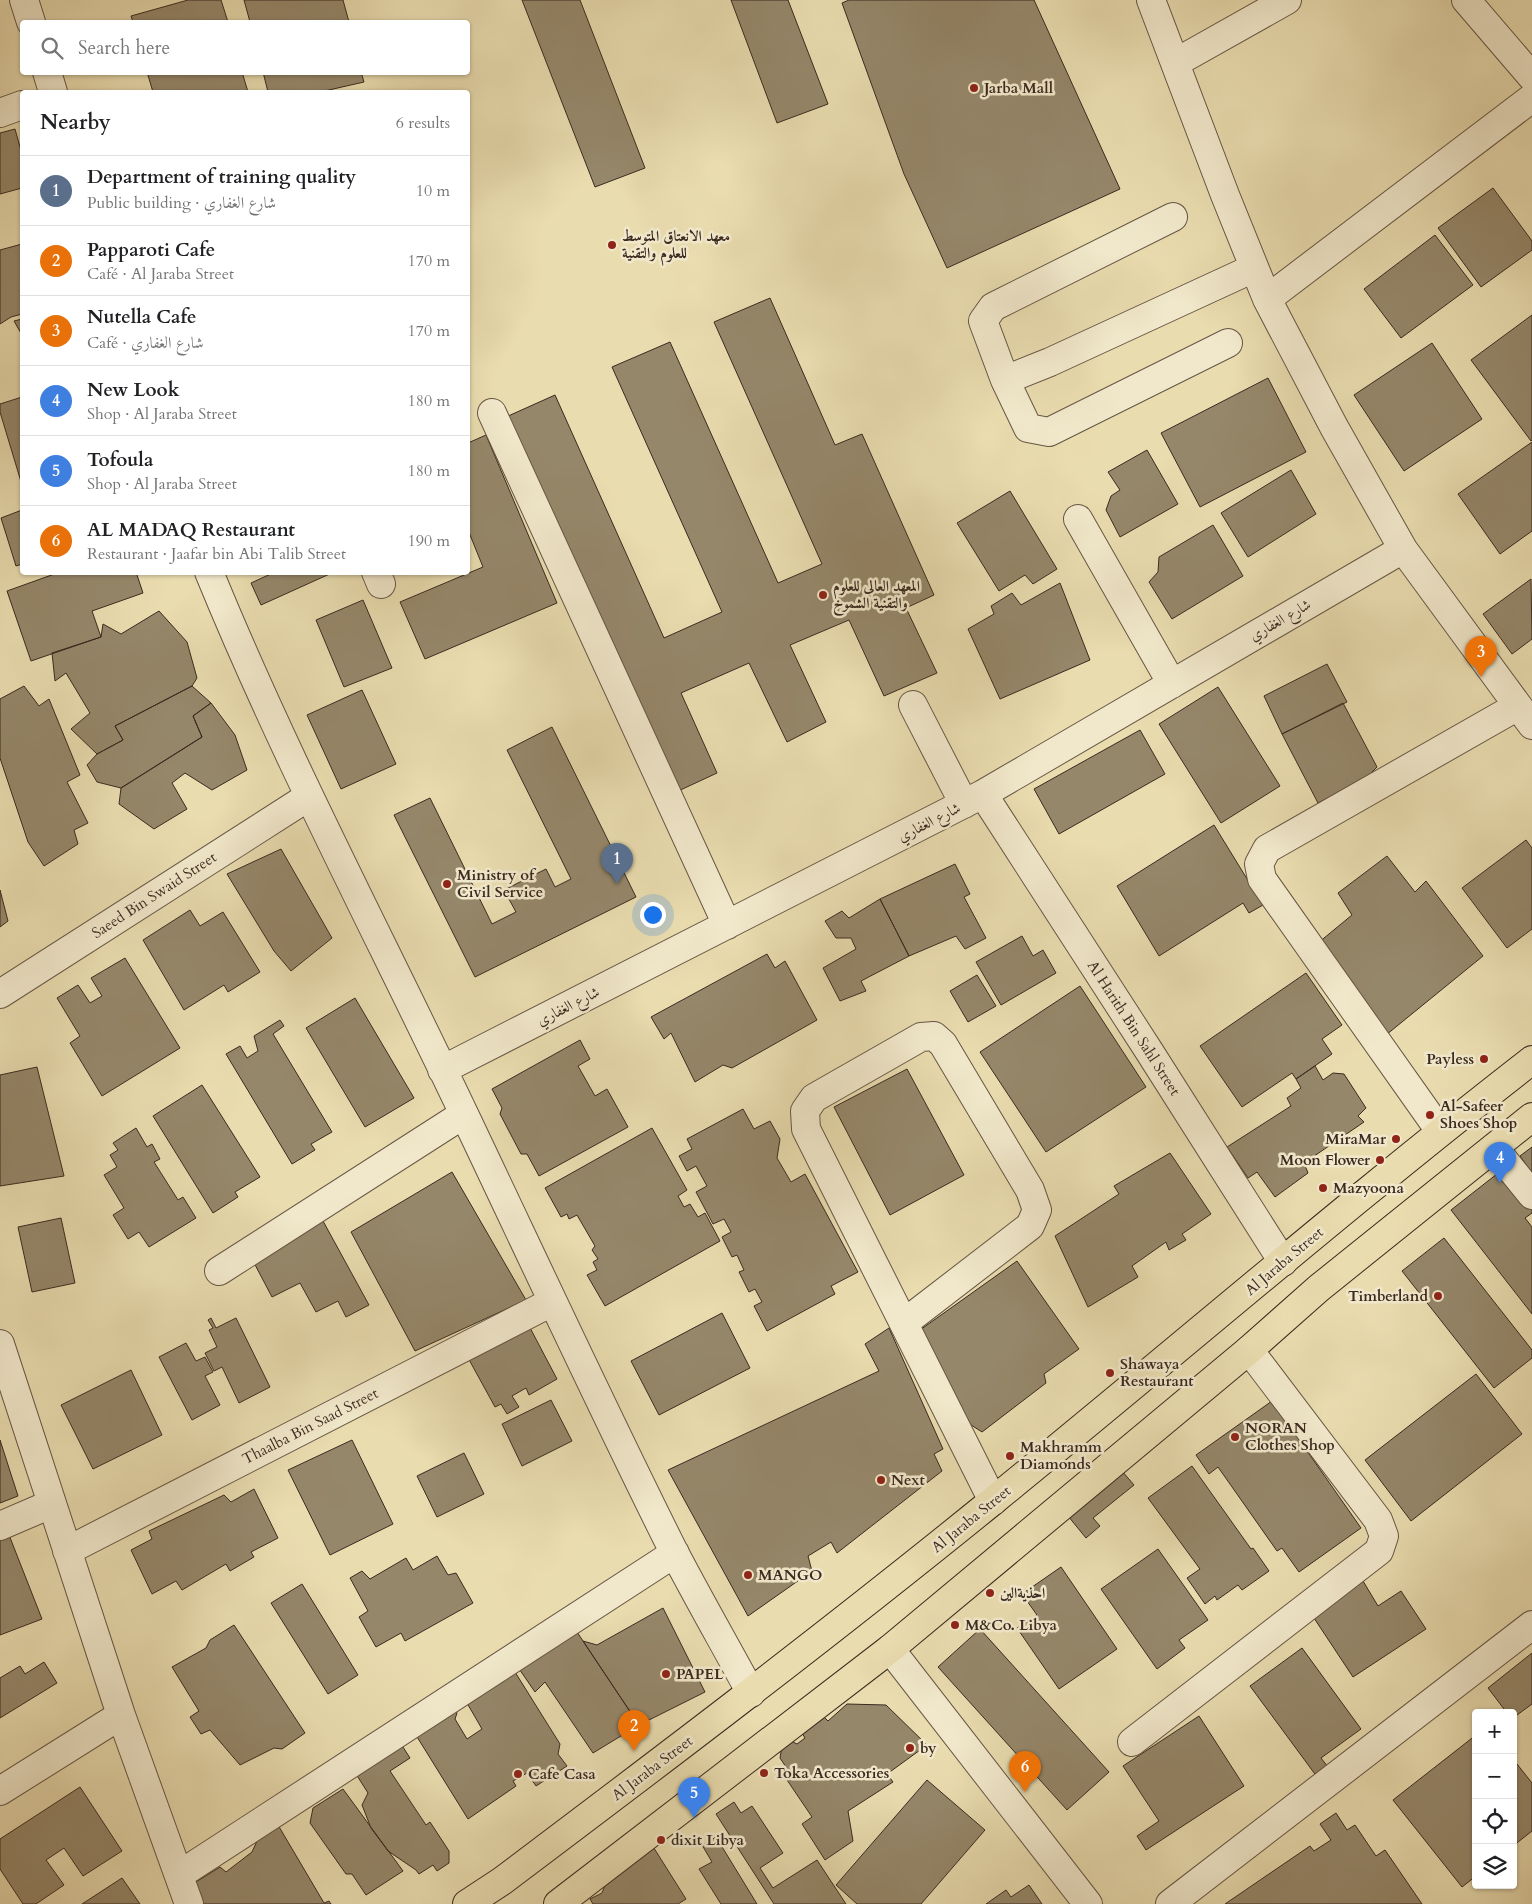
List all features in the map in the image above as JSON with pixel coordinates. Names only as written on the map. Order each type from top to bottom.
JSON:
[{"type":"main road","name":"Al Jaraba Street","points":[[467,1904],[502,1881],[751,1693],[993,1502],[1440,1131],[1532,1060]]},
{"type":"main road","points":[[558,1904],[890,1649],[1250,1350],[1319,1288],[1532,1117]]},
{"type":"street","points":[[24,0],[31,20]]},
{"type":"street","points":[[1151,0],[1267,299],[1334,427],[1402,549],[1525,716],[1267,849],[1259,864],[1262,879],[1440,1131]]},
{"type":"street","points":[[1175,63],[1258,7],[1286,0]]},
{"type":"street","points":[[1466,0],[1532,78]]},
{"type":"street","points":[[48,75],[52,90]]},
{"type":"street","points":[[1267,299],[1532,98]]},
{"type":"street","points":[[0,113],[20,106]]},
{"type":"street","points":[[1173,217],[993,307],[983,321],[1005,380],[1028,428],[1049,432],[1228,343]]},
{"type":"street","points":[[1005,380],[1050,362],[1254,268]]},
{"type":"street","points":[[492,412],[727,925]]},
{"type":"street","points":[[1078,519],[1172,684]]},
{"type":"street","name":"شارع الغفاري","points":[[442,1070],[974,799],[1402,549]]},
{"type":"street","points":[[210,575],[308,797],[464,1114],[552,1302],[675,1553],[751,1693]]},
{"type":"street","name":"Al Harith Bin Sahl Street","points":[[913,705],[974,799],[1154,1059],[1283,1262]]},
{"type":"street","name":"Saeed Bin Swaid Street","points":[[0,994],[308,797]]},
{"type":"street","points":[[904,1323],[1030,1226],[1037,1210],[1030,1190],[943,1044],[934,1036],[922,1037],[814,1098],[804,1111],[806,1129],[993,1502]]},
{"type":"street","points":[[219,1271],[464,1114]]},
{"type":"street","points":[[1494,1148],[1532,1195]]},
{"type":"street","name":"Thaalba Bin Saad Street","points":[[67,1550],[552,1302]]},
{"type":"street","points":[[0,1344],[121,1715],[188,1904]]},
{"type":"street","points":[[1132,1742],[1379,1551],[1384,1536],[1378,1520],[1250,1350]]},
{"type":"street","points":[[0,1526],[51,1504]]},
{"type":"street","points":[[179,1875],[675,1553]]},
{"type":"street","points":[[1170,1904],[1532,1625]]},
{"type":"street","points":[[890,1649],[1088,1904]]},
{"type":"street","points":[[0,1791],[121,1715]]},
{"type":"building","points":[[188,0],[221,0],[227,20],[132,20],[131,16]]},
{"type":"building","points":[[244,0],[343,0],[348,20],[249,20]]},
{"type":"building","points":[[522,0],[580,0],[645,168],[595,187]]},
{"type":"building","points":[[731,0],[788,0],[828,104],[777,123]]},
{"type":"building","name":"Jarba Mall","points":[[849,0],[1034,0],[1120,189],[947,268],[904,174],[842,3]]},
{"type":"building","points":[[148,75],[243,75],[247,90],[152,90]]},
{"type":"building","points":[[264,75],[362,75],[364,82],[329,90],[268,90]]},
{"type":"building","points":[[15,129],[20,147],[20,189],[0,194],[0,133]]},
{"type":"building","points":[[1493,188],[1532,241],[1532,250],[1481,287],[1438,228]]},
{"type":"building","points":[[1435,235],[1473,285],[1401,338],[1364,289]]},
{"type":"building","points":[[20,245],[20,315],[11,317],[0,324],[0,250]]},
{"type":"building","points":[[770,298],[835,445],[862,434],[934,595],[906,608],[937,673],[884,696],[849,620],[790,645],[826,722],[787,742],[749,663],[681,693],[717,773],[674,793],[506,417],[555,395],[664,638],[722,612],[612,367],[670,342],[778,583],[822,564],[714,322]]},
{"type":"building","points":[[1532,315],[1532,440],[1531,441],[1471,360]]},
{"type":"building","points":[[20,320],[20,332],[14,321]]},
{"type":"building","points":[[1432,343],[1482,419],[1404,471],[1354,395]]},
{"type":"building","points":[[1268,378],[1306,452],[1200,507],[1161,433]]},
{"type":"building","points":[[20,398],[20,478],[0,412],[0,404]]},
{"type":"building","points":[[486,435],[557,603],[425,659],[400,602],[464,575],[470,575],[470,572],[483,567],[470,535],[470,442]]},
{"type":"building","points":[[1532,442],[1532,531],[1500,554],[1458,494]]},
{"type":"building","points":[[1147,450],[1178,504],[1120,537],[1106,510],[1111,496],[1120,490],[1108,472]]},
{"type":"building","points":[[1291,470],[1316,514],[1248,557],[1221,513]]},
{"type":"building","points":[[1010,491],[1057,569],[1033,584],[1025,575],[999,591],[957,523]]},
{"type":"building","points":[[20,511],[20,565],[16,566],[1,518]]},
{"type":"building","points":[[1213,525],[1243,576],[1172,619],[1149,582],[1158,572],[1159,557]]},
{"type":"building","points":[[52,575],[137,575],[143,593],[92,611],[101,637],[31,661],[7,591]]},
{"type":"building","points":[[268,575],[327,575],[261,605],[251,583]]},
{"type":"building","points":[[1531,579],[1532,639],[1512,654],[1483,614]]},
{"type":"building","points":[[1060,583],[1090,660],[1000,699],[968,629],[994,614],[991,606],[1012,593],[1021,605]]},
{"type":"building","points":[[363,600],[392,668],[344,687],[316,620]]},
{"type":"building","points":[[159,611],[187,642],[197,678],[192,686],[115,726],[123,740],[97,754],[71,729],[90,713],[66,673],[55,681],[52,653],[101,637],[103,624],[121,634]]},
{"type":"building","points":[[1327,664],[1347,702],[1282,734],[1264,696]]},
{"type":"building","points":[[24,686],[39,706],[49,699],[80,775],[67,782],[88,823],[74,830],[78,844],[44,866],[28,842],[0,758],[0,699]]},
{"type":"building","points":[[192,686],[211,703],[193,716],[202,737],[121,788],[97,782],[87,765],[97,754],[123,740],[115,726]]},
{"type":"building","points":[[1218,687],[1280,786],[1221,823],[1159,724]]},
{"type":"building","points":[[362,690],[396,764],[341,789],[307,715]]},
{"type":"building","points":[[211,703],[235,735],[247,770],[212,790],[185,773],[172,783],[187,809],[154,829],[119,804],[121,788],[202,737],[193,716]]},
{"type":"building","points":[[1343,703],[1377,767],[1372,772],[1377,780],[1336,794],[1318,803],[1282,734]]},
{"type":"building","points":[[552,727],[636,897],[475,977],[394,815],[430,798],[492,924],[516,912],[504,890],[546,869],[555,887],[571,879],[507,750]]},
{"type":"building","points":[[1140,730],[1165,774],[1059,834],[1034,789]]},
{"type":"building","points":[[1214,825],[1263,905],[1249,913],[1243,903],[1159,956],[1117,886]]},
{"type":"building","points":[[1526,840],[1532,848],[1532,929],[1507,948],[1462,888]]},
{"type":"building","points":[[281,849],[332,938],[291,971],[274,951],[227,874]]},
{"type":"building","points":[[1387,856],[1415,892],[1426,881],[1483,956],[1386,1035],[1318,943],[1352,915],[1338,893]]},
{"type":"building","points":[[955,864],[970,894],[964,897],[986,938],[965,949],[956,936],[909,956],[880,899]]},
{"type":"building","points":[[0,890],[8,921],[0,927]]},
{"type":"building","points":[[880,899],[909,956],[861,981],[866,991],[840,1001],[823,968],[856,949],[851,938],[836,938],[825,921],[842,911],[849,918]]},
{"type":"building","points":[[190,910],[200,926],[223,912],[260,972],[228,992],[224,985],[184,1010],[143,940]]},
{"type":"building","points":[[1022,936],[1033,956],[1043,950],[1056,973],[1001,1005],[976,962]]},
{"type":"building","points":[[767,954],[775,968],[785,961],[817,1020],[732,1068],[723,1065],[695,1082],[671,1033],[664,1039],[651,1017]]},
{"type":"building","points":[[125,958],[180,1048],[102,1096],[70,1043],[80,1036],[57,998],[78,985],[90,1003],[102,996],[91,978]]},
{"type":"building","points":[[1306,973],[1342,1025],[1322,1039],[1332,1054],[1296,1079],[1292,1073],[1242,1107],[1200,1046]]},
{"type":"building","points":[[977,975],[996,1006],[968,1022],[950,991]]},
{"type":"building","points":[[1080,986],[1146,1087],[1046,1152],[980,1052]]},
{"type":"building","points":[[355,998],[414,1098],[365,1127],[306,1028]]},
{"type":"building","points":[[280,1020],[284,1026],[273,1034],[332,1132],[311,1144],[315,1150],[292,1164],[226,1054],[240,1046],[247,1058],[258,1051],[254,1036]]},
{"type":"building","points":[[580,1040],[590,1059],[578,1066],[595,1096],[607,1089],[628,1127],[539,1176],[527,1154],[521,1154],[500,1114],[502,1108],[492,1089]]},
{"type":"building","points":[[1315,1066],[1323,1080],[1333,1073],[1344,1074],[1366,1108],[1358,1116],[1364,1122],[1304,1163],[1308,1173],[1275,1197],[1257,1172],[1248,1178],[1227,1147],[1291,1106],[1287,1098],[1301,1088],[1296,1079]]},
{"type":"building","points":[[37,1067],[64,1176],[0,1186],[0,1075]]},
{"type":"building","points":[[907,1069],[964,1175],[890,1215],[834,1107]]},
{"type":"building","points":[[202,1085],[260,1177],[235,1192],[238,1197],[213,1213],[153,1116]]},
{"type":"building","points":[[743,1109],[754,1129],[770,1121],[780,1139],[777,1158],[791,1182],[805,1174],[858,1272],[831,1286],[835,1294],[767,1331],[754,1306],[762,1302],[755,1289],[749,1292],[739,1272],[744,1270],[737,1255],[732,1257],[722,1237],[731,1232],[724,1219],[713,1224],[696,1192],[707,1186],[696,1166],[687,1171],[679,1156],[692,1149],[687,1139]]},
{"type":"building","points":[[136,1128],[147,1147],[152,1144],[160,1159],[154,1162],[178,1200],[183,1197],[196,1218],[149,1247],[139,1232],[128,1239],[113,1215],[124,1208],[104,1175],[117,1167],[110,1155],[118,1150],[113,1143]]},
{"type":"building","points":[[652,1128],[687,1190],[678,1196],[684,1207],[690,1204],[698,1217],[705,1213],[720,1241],[605,1306],[587,1275],[597,1270],[593,1262],[598,1259],[592,1250],[595,1246],[577,1215],[569,1219],[567,1214],[561,1217],[545,1188]]},
{"type":"building","points":[[1532,1147],[1532,1173],[1520,1156]]},
{"type":"building","points":[[1170,1153],[1211,1214],[1182,1234],[1186,1240],[1169,1250],[1166,1242],[1132,1266],[1138,1277],[1088,1307],[1055,1236],[1119,1194],[1114,1186]]},
{"type":"building","points":[[1502,1170],[1532,1209],[1532,1213],[1525,1218],[1532,1227],[1532,1314],[1451,1210]]},
{"type":"building","points":[[452,1172],[526,1300],[415,1351],[351,1232]]},
{"type":"building","points":[[61,1218],[75,1283],[32,1292],[18,1227]]},
{"type":"building","points":[[323,1221],[369,1305],[346,1317],[338,1301],[316,1312],[300,1283],[272,1297],[252,1259]]},
{"type":"building","points":[[1444,1238],[1532,1350],[1532,1358],[1494,1388],[1402,1271]]},
{"type":"building","points":[[1017,1261],[1079,1349],[1044,1374],[1046,1383],[982,1432],[968,1423],[920,1330]]},
{"type":"building","points":[[722,1313],[750,1368],[659,1415],[631,1361]]},
{"type":"building","points":[[211,1318],[216,1328],[236,1318],[270,1387],[239,1403],[222,1367],[214,1371],[205,1353],[217,1347],[209,1330],[213,1328],[208,1320]]},
{"type":"building","points":[[528,1324],[557,1379],[529,1395],[526,1388],[512,1396],[519,1407],[507,1414],[501,1404],[495,1407],[467,1356]]},
{"type":"building","points":[[889,1328],[943,1449],[934,1454],[942,1471],[837,1553],[831,1542],[808,1556],[812,1571],[748,1616],[668,1470],[879,1371],[865,1344]]},
{"type":"building","points":[[186,1343],[196,1361],[205,1357],[213,1372],[205,1376],[220,1405],[192,1420],[159,1357]]},
{"type":"building","points":[[131,1370],[162,1435],[93,1469],[61,1405]]},
{"type":"building","points":[[1476,1374],[1522,1434],[1411,1521],[1365,1460]]},
{"type":"building","points":[[551,1400],[572,1441],[522,1466],[502,1424]]},
{"type":"building","points":[[1272,1401],[1361,1528],[1299,1572],[1282,1548],[1277,1551],[1218,1467],[1209,1474],[1196,1455]]},
{"type":"building","points":[[0,1440],[18,1496],[0,1503]]},
{"type":"building","points":[[352,1440],[393,1524],[330,1555],[288,1470]]},
{"type":"building","points":[[464,1453],[484,1494],[437,1517],[417,1476]]},
{"type":"building","points":[[1192,1466],[1251,1549],[1253,1548],[1269,1571],[1242,1590],[1238,1585],[1217,1600],[1215,1596],[1205,1604],[1187,1578],[1200,1569],[1148,1498]]},
{"type":"building","points":[[1122,1471],[1134,1485],[1093,1518],[1100,1526],[1086,1538],[1068,1516]]},
{"type":"building","points":[[254,1489],[278,1538],[251,1552],[254,1557],[230,1571],[226,1564],[182,1590],[176,1581],[152,1594],[131,1550],[152,1539],[149,1531],[224,1495],[231,1502]]},
{"type":"building","points":[[9,1535],[42,1619],[0,1635],[0,1538]]},
{"type":"building","points":[[1158,1549],[1208,1620],[1179,1640],[1185,1648],[1157,1669],[1101,1589]]},
{"type":"building","points":[[437,1556],[448,1575],[456,1573],[473,1603],[405,1641],[401,1633],[376,1647],[359,1617],[368,1611],[350,1578],[362,1571],[370,1579],[406,1558],[413,1570]]},
{"type":"building","points":[[1061,1567],[1117,1649],[1059,1689],[1017,1628],[1037,1615],[1022,1594]]},
{"type":"building","points":[[1363,1581],[1378,1606],[1401,1591],[1426,1629],[1353,1677],[1312,1615]]},
{"type":"building","points":[[302,1584],[358,1675],[328,1694],[271,1603]]},
{"type":"building","points":[[663,1608],[705,1692],[639,1725],[583,1641],[597,1645]]},
{"type":"building","points":[[234,1625],[305,1733],[282,1749],[274,1748],[240,1765],[210,1730],[201,1734],[190,1717],[199,1711],[172,1667],[206,1648],[210,1640]]},
{"type":"building","points":[[573,1626],[639,1725],[593,1753],[545,1682],[535,1692],[513,1660]]},
{"type":"building","points":[[980,1629],[1109,1772],[1067,1810],[938,1667]]},
{"type":"building","points":[[1302,1648],[1361,1729],[1321,1758],[1335,1776],[1323,1785],[1250,1686]]},
{"type":"building","points":[[1532,1653],[1532,1704],[1517,1715],[1517,1709],[1504,1709],[1488,1688]]},
{"type":"building","points":[[44,1662],[57,1683],[0,1718],[0,1678],[20,1666],[25,1674]]},
{"type":"building","points":[[515,1672],[560,1744],[558,1754],[567,1766],[536,1786],[527,1773],[513,1781],[516,1786],[468,1819],[414,1732],[453,1705],[457,1713],[455,1719],[467,1739],[482,1729],[467,1703]]},
{"type":"building","points":[[847,1704],[886,1705],[927,1745],[887,1774],[893,1782],[848,1811],[853,1841],[825,1860],[802,1824],[812,1817],[785,1777],[790,1773],[780,1758],[782,1746],[791,1741],[797,1744],[805,1738],[800,1730],[822,1715],[828,1721]]},
{"type":"building","points":[[1199,1716],[1244,1786],[1146,1850],[1137,1836],[1159,1821],[1123,1766]]},
{"type":"building","points":[[1472,1738],[1472,1879],[1462,1887],[1393,1800]]},
{"type":"building","points":[[401,1744],[410,1758],[390,1771],[426,1825],[430,1822],[449,1851],[449,1863],[437,1871],[433,1865],[419,1874],[388,1851],[371,1828],[362,1805],[368,1793],[356,1774]]},
{"type":"building","points":[[1517,1764],[1532,1783],[1532,1831],[1517,1843]]},
{"type":"building","points":[[927,1780],[985,1830],[921,1904],[857,1904],[836,1885]]},
{"type":"building","points":[[80,1787],[122,1851],[83,1876],[64,1848],[46,1860],[64,1885],[36,1904],[23,1904],[0,1869],[0,1839]]},
{"type":"building","points":[[343,1789],[403,1871],[366,1895],[352,1874],[346,1874],[310,1823],[313,1808]]},
{"type":"building","points":[[734,1802],[741,1813],[752,1806],[783,1853],[760,1868],[773,1888],[817,1860],[846,1904],[774,1904],[716,1814]]},
{"type":"building","points":[[1336,1813],[1347,1830],[1355,1825],[1376,1856],[1385,1850],[1422,1904],[1225,1904],[1310,1846],[1314,1851],[1331,1840],[1320,1824]]},
{"type":"building","points":[[278,1825],[324,1903],[329,1901],[331,1904],[202,1904],[191,1885],[220,1867],[226,1872],[252,1852],[258,1839]]},
{"type":"building","points":[[716,1837],[757,1904],[721,1904],[699,1869],[712,1862],[702,1845]]},
{"type":"building","points":[[652,1845],[686,1899],[678,1904],[593,1904],[590,1899],[602,1893],[611,1870]]},
{"type":"building","points":[[122,1878],[140,1904],[82,1904]]},
{"type":"building","points":[[1029,1885],[1042,1904],[986,1904],[1006,1890],[1011,1897]]},
{"type":"place","name":"Jarba Mall","points":[[974,88]]},
{"type":"place","name":"معهد الانعتاق المتوسط للعلوم والتقنية","points":[[612,245]]},
{"type":"place","name":"المعهد العالي للعلوم والتقنية الشموخ","points":[[823,595]]},
{"type":"place","name":"Nutella Cafe","points":[[1481,677]]},
{"type":"place","name":"Ministry of Civil Service","points":[[447,884]]},
{"type":"place","name":"Department of training quality","points":[[617,884]]},
{"type":"place","name":"Payless","points":[[1484,1059]]},
{"type":"place","name":"Al-Safeer Shoes Shop","points":[[1430,1115]]},
{"type":"place","name":"MiraMar","points":[[1396,1139]]},
{"type":"place","name":"Moon Flower","points":[[1380,1160]]},
{"type":"place","name":"New Look","points":[[1500,1183]]},
{"type":"place","name":"Mazyoona","points":[[1323,1188]]},
{"type":"place","name":"Timberland","points":[[1438,1296]]},
{"type":"place","name":"Shawaya Restaurant","points":[[1110,1373]]},
{"type":"place","name":"NORAN Clothes Shop","points":[[1235,1437]]},
{"type":"place","name":"Makhramm Diamonds","points":[[1010,1456]]},
{"type":"place","name":"Next","points":[[881,1480]]},
{"type":"place","name":"MANGO","points":[[748,1575]]},
{"type":"place","name":"احذيةالين","points":[[990,1593]]},
{"type":"place","name":"M&Co. Libya","points":[[955,1625]]},
{"type":"place","name":"PAPEL","points":[[666,1674]]},
{"type":"place","name":"by","points":[[910,1748]]},
{"type":"place","name":"Papparoti Cafe","points":[[634,1751]]},
{"type":"place","name":"Toka Accessories","points":[[764,1773]]},
{"type":"place","name":"Cafe Casa","points":[[518,1774]]},
{"type":"place","name":"AL MADAQ Restaurant","points":[[1025,1792]]},
{"type":"place","name":"Tofoula","points":[[694,1818]]},
{"type":"place","name":"dixit Libya","points":[[661,1840]]}]
